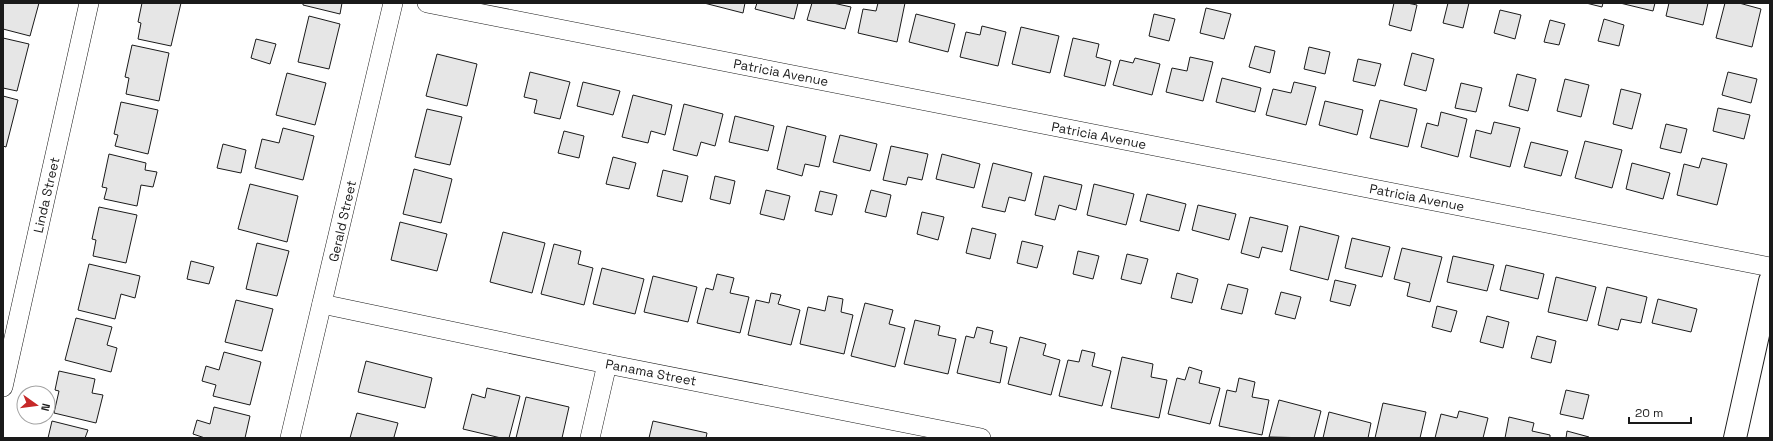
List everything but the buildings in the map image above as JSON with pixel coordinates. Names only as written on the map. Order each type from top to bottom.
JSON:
[{"type":"main road","points":[[1735,438],[1770,281]]},
{"type":"street","name":"Linda Street","points":[[3,387],[89,3]]},
{"type":"street","name":"Gerald Street","points":[[290,438],[393,3]]},
{"type":"street","name":"Patricia Avenue","points":[[427,3],[1770,267]]},
{"type":"street","name":"Panama Street","points":[[322,304],[608,364],[980,438]]},
{"type":"street","points":[[590,438],[608,364]]}]
